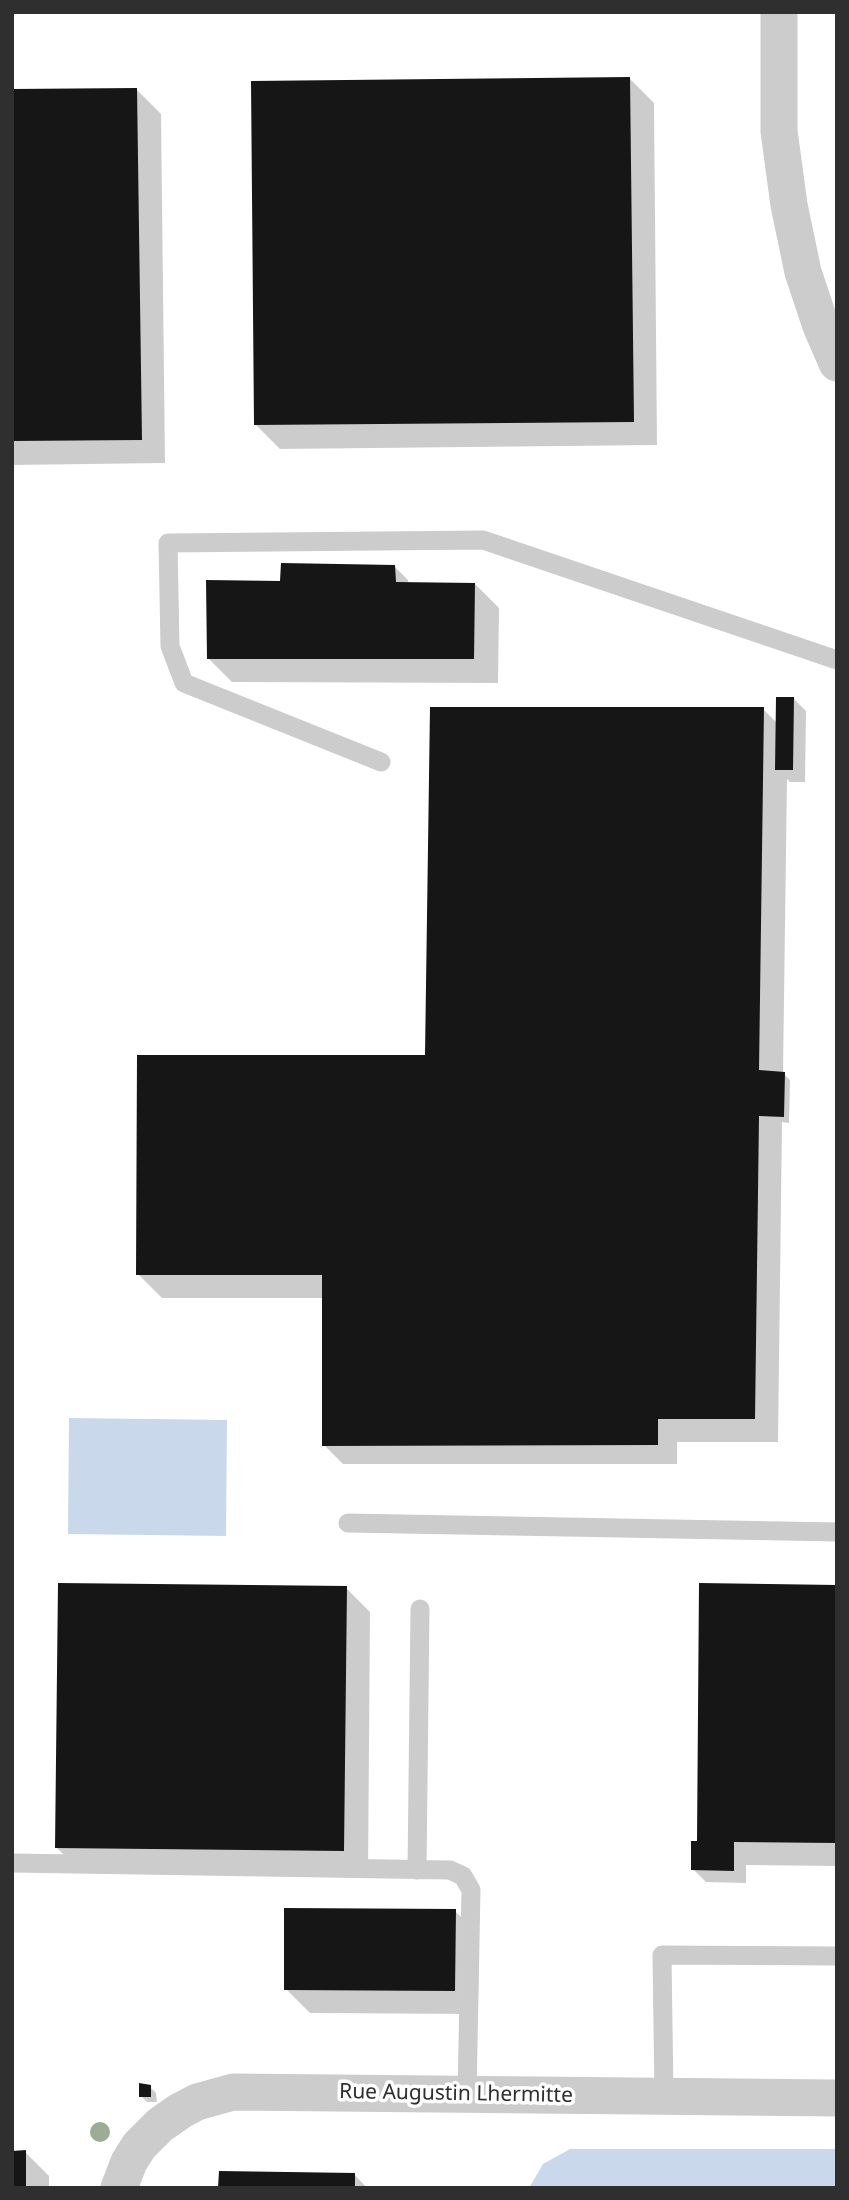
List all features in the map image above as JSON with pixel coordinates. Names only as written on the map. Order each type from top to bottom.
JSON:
[{"type":"street","points":[[779,12],[779,131],[789,205],[803,272],[837,363]]},
{"type":"street","name":"Rue Augustin Lhermitte","points":[[119,2188],[129,2162],[150,2134],[180,2111],[214,2096],[251,2091],[837,2098]]},
{"type":"lane","points":[[381,762],[184,683],[170,646],[168,543],[483,540],[837,660]]},
{"type":"lane","points":[[348,1523],[837,1532]]},
{"type":"lane","points":[[417,1870],[419,1609]]},
{"type":"lane","points":[[12,1863],[450,1870],[463,1876],[471,1890],[467,2094]]},
{"type":"lane","points":[[664,2096],[662,1955],[837,1956]]},
{"type":"water","points":[[69,1418],[227,1420],[226,1536],[68,1534]]},
{"type":"water","points":[[570,2149],[837,2149],[837,2188],[529,2188],[543,2164]]},
{"type":"building","points":[[630,77],[634,422],[254,425],[251,81]]},
{"type":"building","points":[[137,88],[142,440],[12,441],[12,89]]},
{"type":"building","points":[[281,563],[395,565],[396,582],[475,583],[474,659],[207,659],[206,580],[280,581]]},
{"type":"building","points":[[776,697],[794,697],[793,770],[775,770]]},
{"type":"building","points":[[430,707],[764,707],[759,1070],[785,1072],[784,1117],[759,1116],[755,1419],[658,1419],[658,1445],[322,1446],[322,1275],[136,1275],[137,1055],[425,1055]]},
{"type":"building","points":[[58,1583],[347,1586],[344,1851],[55,1848]]},
{"type":"building","points":[[699,1583],[837,1585],[837,1843],[734,1842],[734,1871],[691,1870],[691,1841],[697,1841]]},
{"type":"building","points":[[284,1908],[456,1909],[455,1991],[284,1990]]},
{"type":"building","points":[[139,2083],[151,2085],[151,2097],[139,2097]]},
{"type":"building","points":[[26,2150],[26,2188],[12,2188],[12,2151]]},
{"type":"building","points":[[219,2171],[355,2173],[355,2188],[218,2188]]}]
